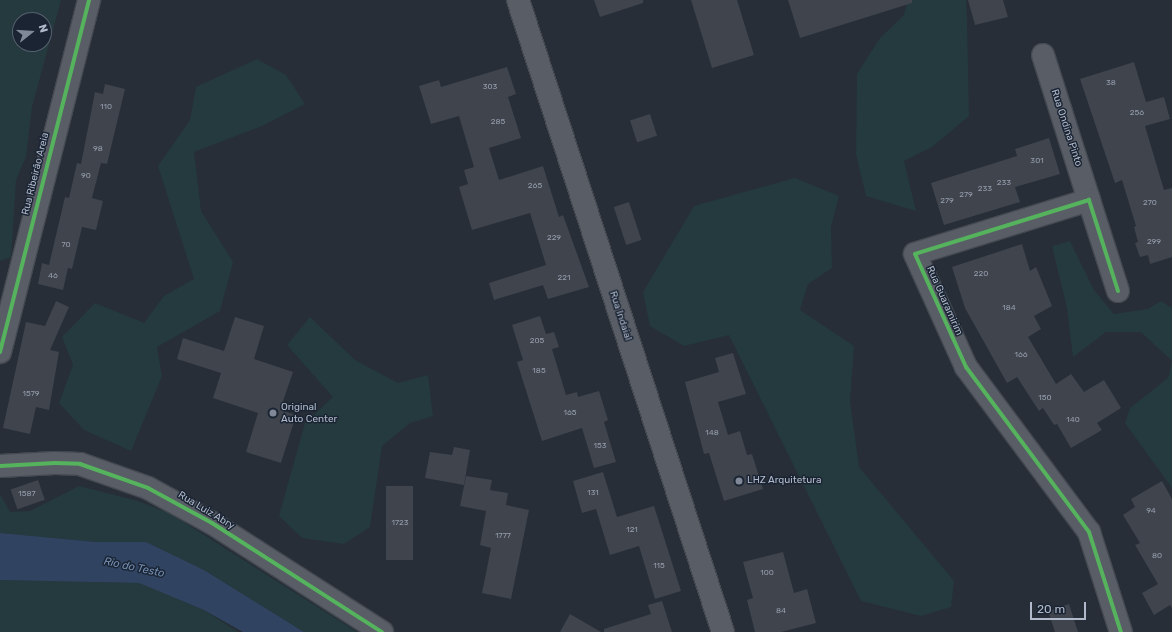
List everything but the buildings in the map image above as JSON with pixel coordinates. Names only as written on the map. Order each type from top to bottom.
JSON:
[{"type":"street","name":"Rua Ribeirão Areia","points":[[0,352],[89,0]]},
{"type":"street","name":"Rua Indaial","points":[[518,0],[723,632]]},
{"type":"street","name":"Rua Ondina Pinto","points":[[1043,55],[1089,200]]},
{"type":"street","points":[[1089,200],[1118,291]]},
{"type":"street","name":"Rua Guaramirim","points":[[1089,200],[916,254],[966,366],[1089,532],[1121,632]]},
{"type":"street","name":"Rua Luiz Abry","points":[[0,466],[55,463],[80,464],[148,488],[212,523],[382,632]]},
{"type":"green space","points":[[0,0],[61,0],[52,33],[52,12],[12,12],[12,52],[47,52],[32,107],[26,157],[16,180],[11,257],[0,261]]},
{"type":"green space","points":[[908,0],[966,0],[967,20],[969,116],[932,147],[904,161],[916,211],[866,196],[856,154],[857,74],[880,38],[904,15]]},
{"type":"green space","points":[[257,59],[286,75],[305,104],[262,126],[194,152],[201,211],[233,262],[220,311],[157,347],[162,376],[131,451],[84,430],[59,403],[73,365],[62,337],[95,303],[144,323],[164,296],[194,279],[158,166],[190,120],[196,87]]},
{"type":"green space","points":[[795,178],[839,196],[831,227],[832,268],[808,284],[800,310],[854,346],[850,401],[859,467],[954,581],[951,607],[921,616],[861,601],[729,335],[684,346],[650,326],[643,292],[694,206]]},
{"type":"green space","points":[[1070,241],[1094,290],[1114,314],[1148,309],[1161,301],[1172,308],[1172,361],[1141,332],[1106,332],[1073,357],[1067,308],[1052,246]]},
{"type":"green space","points":[[310,317],[355,360],[398,383],[428,375],[433,416],[410,423],[382,446],[370,527],[344,544],[302,538],[279,516],[305,423],[333,397],[287,345]]},
{"type":"green space","points":[[1172,362],[1172,488],[1125,423],[1130,408],[1168,378]]},
{"type":"green space","points":[[79,486],[138,501],[171,514],[357,632],[304,632],[204,570],[146,542],[96,542],[0,533],[0,494],[10,512],[30,511]]},
{"type":"green space","points":[[0,580],[139,583],[204,610],[238,632],[0,632]]},
{"type":"water","name":"Rio do Testo","points":[[0,533],[96,542],[146,542],[204,570],[304,632],[243,632],[204,610],[139,583],[0,580]]},
{"type":"cycle path","points":[[0,352],[89,0]]},
{"type":"cycle path","points":[[1118,291],[1089,200],[915,254],[966,367],[1089,532],[1121,632]]},
{"type":"cycle path","points":[[0,466],[55,463],[80,464],[148,488],[212,523],[382,632]]},
{"type":"place","name":"Original Auto Center","points":[[273,413]]},
{"type":"place","name":"LHZ Arquitetura","points":[[739,481]]}]
